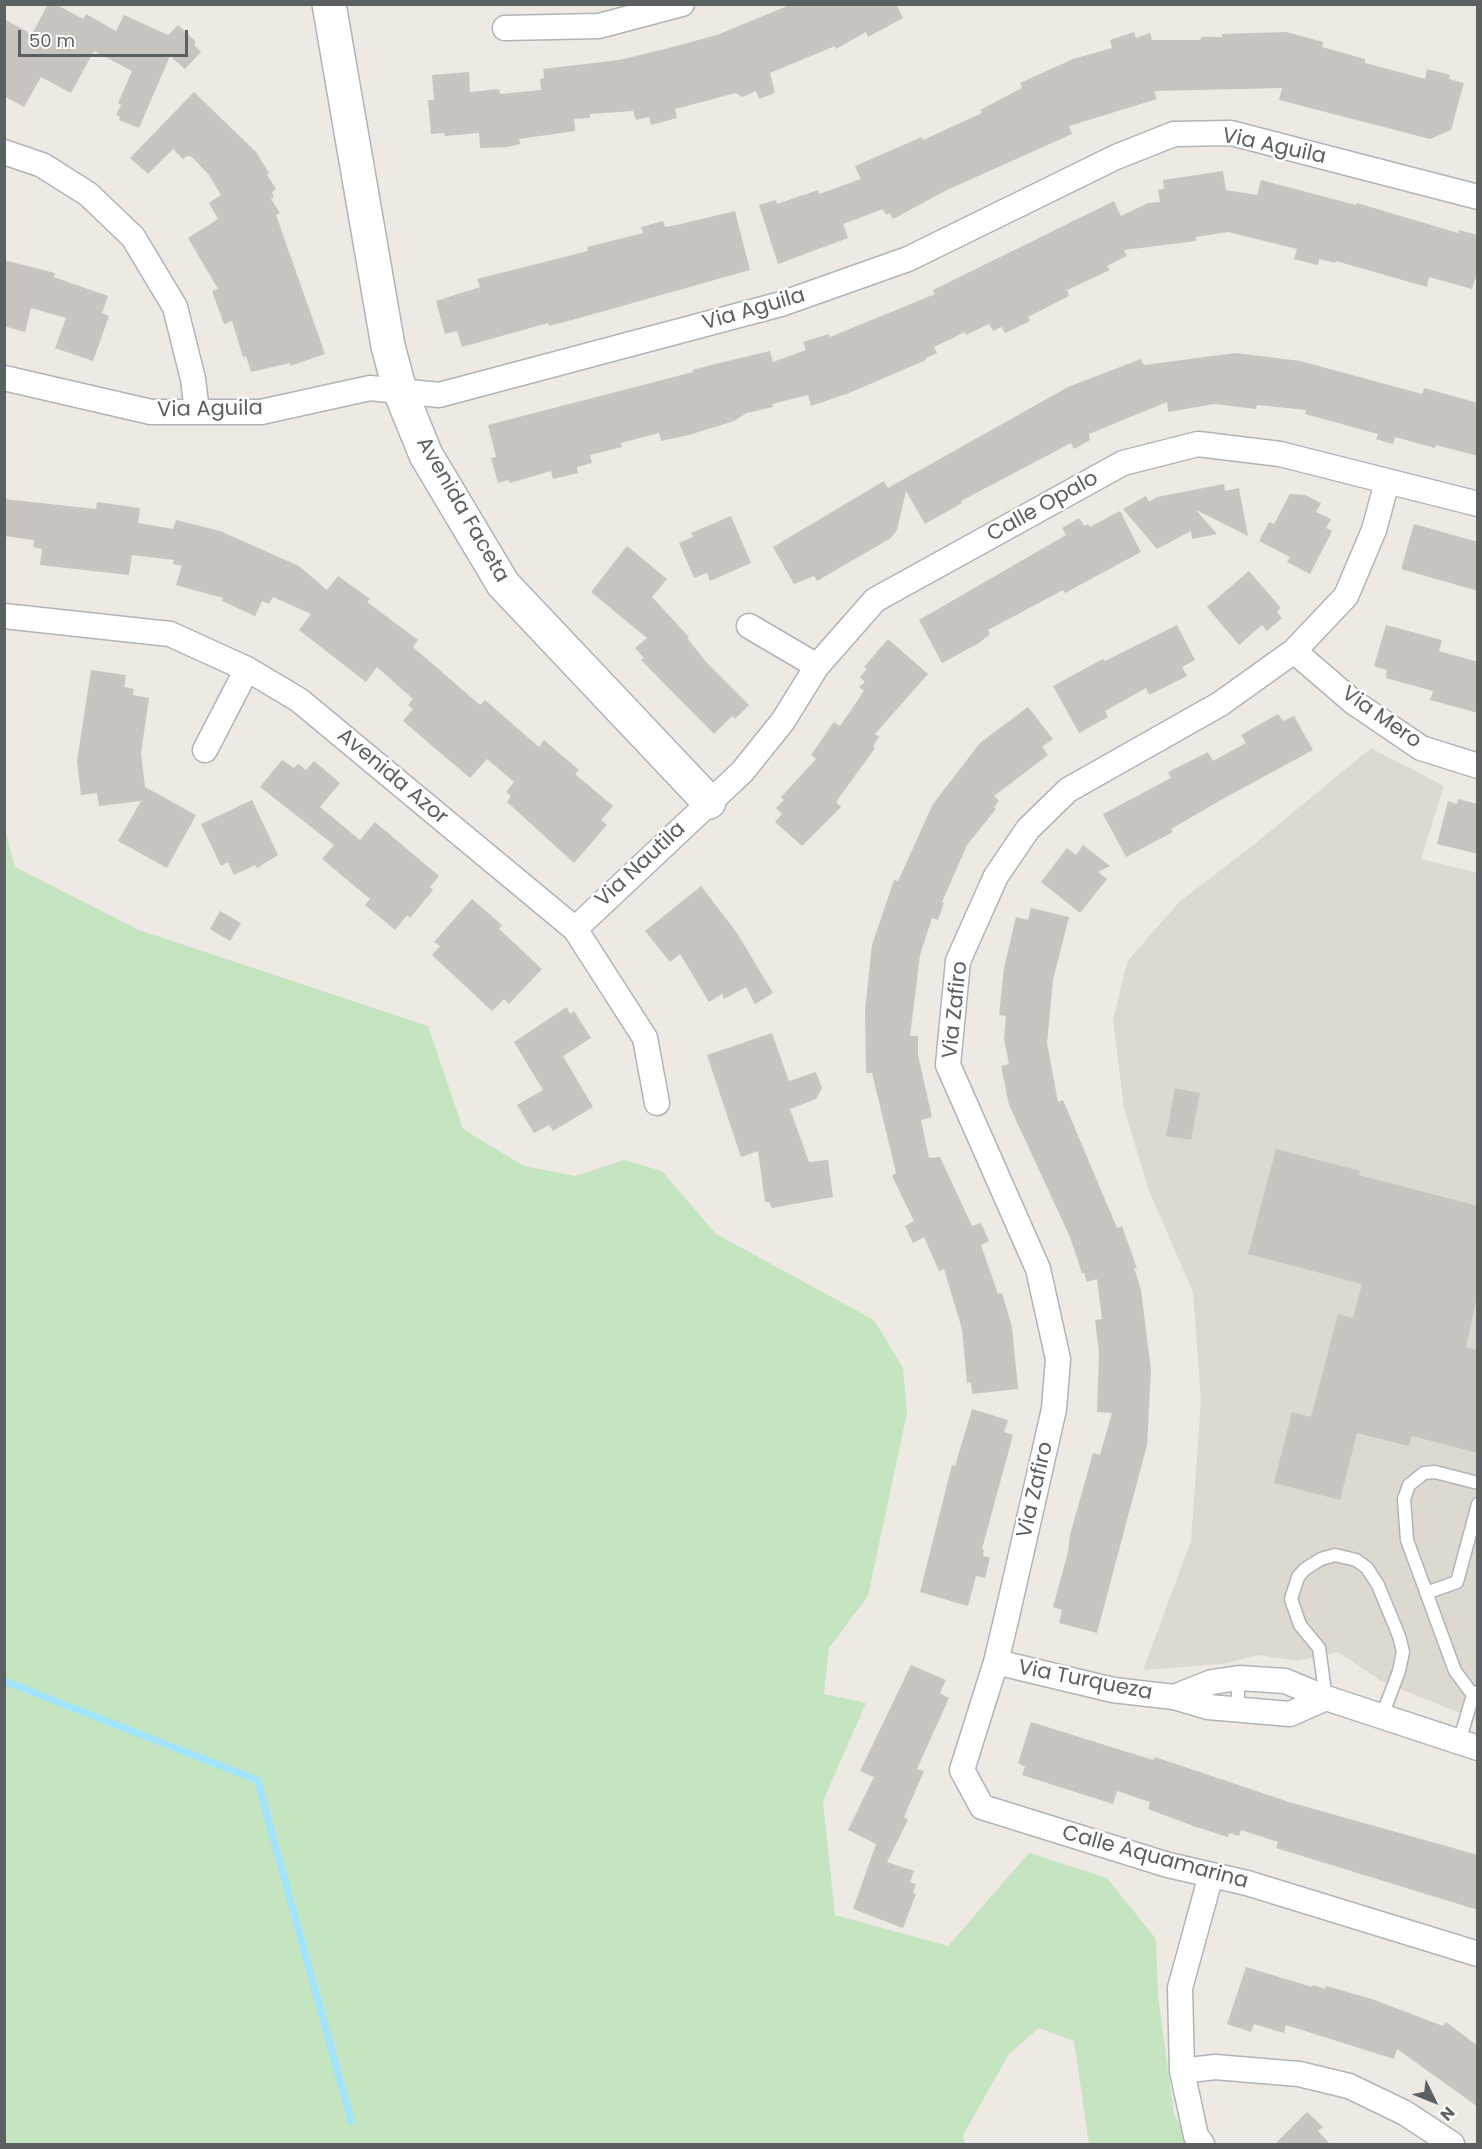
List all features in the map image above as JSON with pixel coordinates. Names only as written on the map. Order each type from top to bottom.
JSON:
[{"type":"street","name":"Avenida Faceta","points":[[329,4],[388,346],[400,391],[426,455],[503,584],[708,802]]},
{"type":"street","points":[[505,28],[599,26],[682,4]]},
{"type":"street","name":"Via Aguila","points":[[4,378],[151,412],[261,412],[370,388],[439,395],[781,304],[908,260],[1116,158],[1174,134],[1231,133],[1476,193]]},
{"type":"street","points":[[4,152],[42,165],[88,194],[133,237],[175,307],[193,379],[197,411]]},
{"type":"street","name":"Calle Opalo","points":[[708,802],[742,772],[783,721],[817,666],[875,600],[1123,464],[1198,444],[1280,454],[1387,483],[1478,504]]},
{"type":"street","name":"Via Zafiro","points":[[996,1662],[1054,1409],[1058,1359],[1038,1269],[948,1065],[958,961],[996,876],[1028,829],[1068,790],[1220,704],[1294,651],[1346,596],[1377,523],[1387,483]]},
{"type":"street","name":"Avenida Azor","points":[[4,616],[170,634],[247,669],[299,700],[575,929],[645,1038],[657,1103]]},
{"type":"street","points":[[750,626],[817,666]]},
{"type":"street","name":"Via Mero","points":[[1294,651],[1352,701],[1421,748],[1478,766]]},
{"type":"street","points":[[205,750],[247,669]]},
{"type":"street","name":"Via Nautila","points":[[575,929],[708,802]]},
{"type":"street","name":"Via Turqueza","points":[[996,1662],[1113,1690],[1174,1697],[1208,1707],[1290,1714],[1326,1698]]},
{"type":"street","name":"Calle Aquamarina","points":[[996,1662],[962,1770],[982,1808],[1168,1865],[1247,1883],[1478,1954]]},
{"type":"street","name":"Via Turqueza","points":[[1174,1697],[1212,1682],[1239,1678],[1285,1681],[1326,1698],[1468,1745]]},
{"type":"street","points":[[1202,2145],[1196,2136],[1182,2071],[1180,1988],[1211,1875]]},
{"type":"street","points":[[1182,2071],[1215,2067],[1299,2073],[1349,2086],[1405,2113],[1452,2145]]},
{"type":"lane","points":[[1468,1745],[1475,1694],[1455,1671],[1426,1593],[1407,1540],[1404,1499],[1409,1485],[1424,1473],[1435,1472],[1478,1483]]},
{"type":"lane","points":[[1426,1593],[1457,1582],[1478,1504]]},
{"type":"lane","points":[[1326,1698],[1319,1648],[1300,1625],[1291,1599],[1298,1577],[1305,1569],[1321,1559],[1335,1555],[1356,1560],[1367,1568],[1378,1585],[1399,1636],[1402,1652],[1399,1671],[1382,1716]]},
{"type":"lane","points":[[1237,1709],[1239,1678]]},
{"type":"shaded area","points":[[1371,748],[1444,786],[1421,859],[1478,873],[1477,1720],[1381,1681],[1338,1652],[1297,1661],[1258,1655],[1223,1664],[1143,1670],[1191,1541],[1201,1400],[1193,1292],[1149,1191],[1124,1108],[1113,1020],[1127,962],[1179,902],[1256,843]]},
{"type":"green space","points":[[4,826],[15,867],[139,930],[428,1026],[463,1129],[524,1166],[575,1176],[624,1160],[662,1171],[716,1234],[874,1320],[903,1368],[907,1413],[868,1596],[829,1648],[824,1694],[866,1703],[823,1801],[835,1915],[948,1946],[1029,1853],[1107,1878],[1156,1939],[1158,1996],[1174,2114],[1191,2144],[1089,2144],[1074,2041],[1039,2028],[1009,2054],[963,2135],[965,2144],[5,2144]]},
{"type":"building","points":[[48,4],[55,4],[83,19],[86,14],[116,31],[124,15],[168,35],[178,25],[196,42],[194,45],[201,52],[185,69],[170,56],[139,128],[119,120],[120,117],[116,115],[121,105],[118,103],[132,71],[94,51],[71,93],[41,77],[24,107],[4,96],[4,19],[32,34]]},
{"type":"building","points":[[792,4],[896,4],[903,18],[868,37],[866,32],[836,49],[835,46],[770,73],[775,93],[759,99],[756,91],[742,97],[736,93],[675,109],[677,118],[651,125],[649,117],[636,120],[633,111],[590,114],[590,118],[574,119],[575,131],[519,139],[520,144],[508,147],[480,148],[479,133],[445,136],[444,133],[431,134],[428,100],[434,100],[432,75],[469,72],[470,92],[499,89],[500,94],[541,90],[540,79],[544,78],[543,69],[619,60],[665,49],[717,35]]},
{"type":"building","points":[[1134,32],[1136,38],[1150,33],[1152,40],[1200,40],[1202,37],[1222,37],[1222,34],[1286,32],[1323,42],[1322,47],[1365,59],[1365,63],[1425,79],[1427,69],[1450,75],[1449,79],[1464,83],[1451,130],[1430,139],[1279,100],[1282,88],[1154,91],[1157,99],[1069,126],[1072,134],[947,190],[893,219],[890,213],[886,215],[883,209],[843,224],[848,238],[778,264],[759,205],[776,200],[777,204],[818,190],[819,194],[861,179],[855,166],[922,137],[923,140],[982,113],[980,110],[1022,88],[1020,83],[1073,59],[1112,48],[1110,40]]},
{"type":"building","points":[[194,92],[256,152],[269,173],[267,175],[276,189],[272,192],[274,197],[271,199],[280,213],[276,215],[325,354],[290,366],[290,363],[251,372],[246,356],[243,357],[232,321],[224,324],[212,291],[218,289],[188,238],[218,219],[209,203],[221,195],[209,175],[192,157],[187,156],[183,159],[173,149],[148,174],[130,158]]},
{"type":"building","points":[[1223,171],[1226,190],[1257,195],[1261,180],[1356,205],[1357,203],[1458,233],[1459,230],[1478,235],[1478,269],[1472,289],[1429,277],[1427,287],[1336,261],[1335,263],[1319,259],[1318,265],[1294,259],[1297,249],[1228,232],[1196,237],[1196,241],[1124,250],[1127,256],[1107,266],[1110,270],[1067,290],[1069,296],[1028,317],[1030,321],[1005,333],[1002,327],[993,331],[989,324],[966,335],[965,332],[934,347],[937,353],[926,360],[849,393],[811,406],[808,395],[772,404],[773,407],[747,413],[734,421],[689,435],[661,441],[659,433],[621,443],[622,447],[590,455],[592,463],[577,467],[578,473],[553,479],[551,471],[510,483],[508,480],[498,483],[491,458],[496,457],[488,425],[770,351],[773,362],[806,350],[803,342],[829,334],[830,337],[935,294],[933,290],[1114,201],[1121,216],[1148,203],[1160,202],[1158,190],[1164,189],[1163,180]]},
{"type":"building","points":[[735,211],[750,270],[583,317],[549,326],[548,323],[462,347],[457,331],[445,334],[436,301],[480,287],[477,279],[588,251],[587,247],[643,233],[641,227],[663,221],[665,227]]},
{"type":"building","points":[[4,260],[55,273],[54,277],[108,296],[102,313],[109,316],[93,361],[55,348],[66,318],[31,308],[25,332],[4,326]]},
{"type":"building","points":[[1236,353],[1300,361],[1422,394],[1424,388],[1478,403],[1478,456],[1395,437],[1393,444],[1376,439],[1378,434],[1305,414],[1306,410],[1257,405],[1256,409],[1214,404],[1168,412],[1167,402],[1089,434],[1090,440],[1074,449],[1071,443],[961,501],[962,503],[925,524],[906,491],[897,530],[891,538],[817,581],[814,576],[794,584],[773,547],[884,481],[888,488],[1068,387],[1141,359],[1144,365]]},
{"type":"building","points":[[1224,484],[1225,491],[1239,488],[1248,536],[1196,510],[1217,534],[1192,539],[1191,531],[1157,549],[1123,509],[1146,496],[1149,502],[1157,497]]},
{"type":"building","points":[[1290,494],[1305,495],[1321,503],[1316,512],[1331,519],[1326,528],[1332,531],[1310,574],[1287,562],[1290,557],[1259,541],[1269,522],[1274,524]]},
{"type":"building","points":[[4,499],[96,509],[97,502],[140,508],[138,523],[173,529],[176,520],[220,531],[299,566],[327,590],[338,576],[370,599],[367,602],[418,640],[413,647],[480,705],[485,700],[539,747],[544,740],[579,770],[575,774],[613,806],[601,820],[607,825],[574,863],[507,802],[511,796],[506,792],[514,782],[487,759],[470,778],[403,721],[413,709],[408,705],[413,699],[377,667],[366,682],[299,630],[311,614],[273,597],[269,604],[262,601],[255,616],[222,601],[223,598],[176,585],[182,566],[173,564],[174,560],[132,555],[129,575],[40,565],[42,549],[33,547],[34,540],[4,536]]},
{"type":"building","points":[[1120,511],[1141,552],[1065,593],[1063,590],[988,630],[990,634],[979,643],[942,663],[919,620],[1066,535],[1062,528],[1079,518],[1084,526],[1088,524],[1090,527]]},
{"type":"building","points":[[731,516],[751,563],[710,581],[707,573],[694,578],[679,543],[693,537],[691,533]]},
{"type":"building","points":[[1414,524],[1478,542],[1478,591],[1401,569]]},
{"type":"building","points":[[627,546],[667,579],[652,597],[689,637],[687,638],[707,663],[749,705],[735,719],[732,716],[714,734],[641,660],[644,658],[635,648],[647,638],[591,592]]},
{"type":"building","points":[[1249,571],[1281,608],[1277,612],[1282,618],[1267,631],[1262,625],[1239,645],[1207,607]]},
{"type":"building","points":[[1177,625],[1195,660],[1182,667],[1187,676],[1149,695],[1146,688],[1105,711],[1108,717],[1079,733],[1053,686],[1103,659],[1105,661]]},
{"type":"building","points":[[1386,625],[1442,640],[1439,651],[1478,662],[1478,713],[1430,700],[1433,691],[1386,678],[1387,670],[1374,666]]},
{"type":"building","points":[[888,639],[928,674],[875,734],[879,737],[873,746],[875,748],[836,802],[841,807],[802,846],[775,822],[782,814],[776,808],[784,800],[781,797],[816,759],[811,755],[834,722],[840,726],[864,691],[859,687],[865,682],[860,677],[867,669],[864,667]]},
{"type":"building","points":[[91,670],[126,675],[124,687],[134,689],[133,695],[149,698],[141,753],[145,787],[196,815],[167,868],[118,841],[141,801],[99,806],[97,793],[81,795],[77,761]]},
{"type":"building","points":[[1028,707],[1053,739],[1042,747],[1048,755],[994,796],[999,801],[994,807],[996,809],[967,845],[942,902],[944,903],[938,920],[932,918],[920,955],[910,1036],[918,1036],[918,1055],[932,1117],[921,1120],[929,1158],[940,1157],[972,1226],[981,1223],[989,1241],[981,1245],[998,1294],[1002,1293],[1012,1327],[1018,1389],[972,1394],[971,1382],[967,1383],[962,1329],[944,1269],[939,1271],[924,1237],[913,1243],[905,1226],[914,1221],[892,1176],[896,1173],[872,1073],[866,1073],[865,1010],[872,945],[894,880],[898,881],[933,804],[980,743]]},
{"type":"building","points":[[1278,714],[1283,721],[1294,716],[1313,750],[1228,796],[1171,829],[1173,832],[1126,857],[1103,814],[1171,778],[1168,772],[1208,752],[1213,761],[1246,743],[1241,735]]},
{"type":"building","points":[[282,760],[294,768],[298,764],[306,770],[314,761],[340,783],[320,807],[360,840],[375,822],[439,876],[430,887],[433,890],[410,918],[407,915],[395,930],[365,905],[370,899],[322,859],[334,845],[260,787]]},
{"type":"building","points":[[1458,799],[1478,804],[1478,854],[1437,844],[1448,801],[1457,804]]},
{"type":"building","points":[[252,800],[278,855],[257,868],[255,865],[234,875],[228,862],[221,866],[201,824]]},
{"type":"building","points":[[1083,845],[1110,866],[1098,872],[1107,879],[1080,913],[1041,882],[1067,848],[1076,855]]},
{"type":"building","points":[[701,886],[737,933],[773,993],[755,1004],[746,987],[724,999],[722,994],[709,1002],[680,954],[670,962],[645,931]]},
{"type":"building","points":[[472,899],[502,925],[499,929],[542,969],[509,1004],[504,999],[492,1011],[432,955],[440,946],[434,942]]},
{"type":"building","points":[[1031,908],[1069,917],[1053,980],[1047,1043],[1058,1102],[1063,1100],[1117,1228],[1122,1226],[1137,1268],[1134,1268],[1141,1290],[1151,1370],[1147,1445],[1097,1633],[1059,1623],[1062,1610],[1053,1607],[1093,1453],[1100,1455],[1112,1413],[1097,1412],[1099,1353],[1095,1320],[1102,1319],[1097,1279],[1087,1282],[1082,1273],[1070,1237],[1009,1105],[1001,1066],[1009,1064],[1004,1039],[1006,1016],[999,1015],[1004,968],[1016,917],[1028,920]]},
{"type":"building","points":[[220,911],[241,923],[230,941],[210,929]]},
{"type":"building","points":[[567,1007],[570,1014],[574,1011],[591,1038],[563,1056],[593,1107],[553,1131],[549,1125],[534,1133],[517,1105],[543,1090],[514,1042]]},
{"type":"building","points":[[772,1033],[789,1081],[816,1072],[822,1088],[816,1099],[790,1109],[809,1162],[828,1160],[833,1197],[772,1208],[769,1202],[765,1202],[758,1151],[741,1157],[707,1055]]},
{"type":"building","points":[[1175,1088],[1200,1093],[1191,1140],[1166,1136]]},
{"type":"building","points":[[1276,1149],[1360,1171],[1359,1175],[1478,1206],[1478,1293],[1466,1347],[1478,1350],[1478,1453],[1412,1436],[1409,1446],[1357,1433],[1340,1500],[1274,1483],[1292,1412],[1311,1417],[1338,1314],[1353,1318],[1362,1284],[1248,1254]]},
{"type":"building","points":[[972,1409],[1008,1420],[1004,1432],[1013,1435],[982,1549],[984,1550],[983,1556],[990,1558],[985,1578],[976,1576],[968,1606],[920,1592],[952,1465],[955,1466]]},
{"type":"building","points":[[911,1665],[946,1680],[940,1693],[949,1698],[917,1769],[924,1771],[904,1817],[908,1820],[887,1862],[914,1871],[910,1882],[916,1884],[913,1893],[916,1894],[903,1928],[853,1909],[876,1844],[848,1830],[874,1777],[860,1771]]},
{"type":"building","points":[[1031,1722],[1153,1760],[1155,1757],[1289,1802],[1478,1855],[1478,1910],[1276,1848],[1278,1842],[1241,1830],[1239,1836],[1229,1833],[1228,1837],[1196,1827],[1148,1809],[1150,1802],[1117,1791],[1113,1804],[1022,1775],[1025,1767],[1018,1763]]},
{"type":"building","points":[[1246,1967],[1312,1987],[1313,1985],[1325,1989],[1326,1986],[1372,1999],[1443,2026],[1446,2022],[1478,2046],[1478,2107],[1397,2049],[1394,2059],[1286,2025],[1284,2033],[1254,2024],[1251,2032],[1227,2024]]},
{"type":"building","points":[[1307,2112],[1323,2127],[1318,2131],[1331,2145],[1274,2145]]},
{"type":"waterway","points":[[4,1681],[257,1780],[351,2121]]}]
